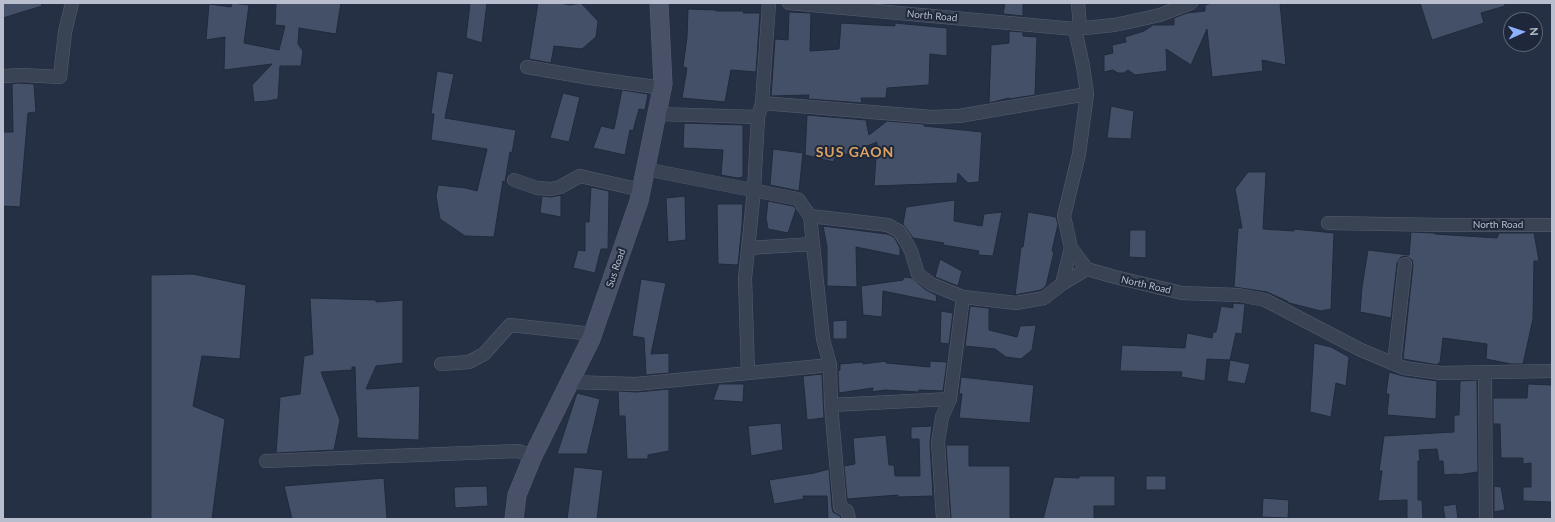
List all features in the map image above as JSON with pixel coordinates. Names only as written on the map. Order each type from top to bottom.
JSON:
[{"type":"main road","name":"Sus Road","points":[[514,519],[517,495],[533,456],[593,334],[639,201],[663,88],[659,3]]},
{"type":"street","points":[[3,76],[22,74],[60,78],[65,32],[72,3]]},
{"type":"street","points":[[748,373],[745,278],[754,190],[758,117],[762,103],[769,3]]},
{"type":"street","name":"North Road","points":[[789,3],[856,6],[1078,28],[1133,22],[1160,15],[1191,3]]},
{"type":"street","points":[[810,216],[888,225],[899,231],[905,240],[911,251],[918,274],[931,284],[963,297],[1016,303],[1044,298],[1062,284],[1087,269],[1071,248],[1064,216],[1079,154],[1087,94],[1078,28],[1078,3]]},
{"type":"street","points":[[527,67],[590,78],[663,88]]},
{"type":"street","points":[[762,103],[932,117],[959,116],[1087,94]]},
{"type":"street","points":[[657,114],[758,117]]},
{"type":"street","points":[[645,169],[798,199],[810,216],[823,339],[830,365],[831,405],[840,507],[847,511],[849,519]]},
{"type":"street","points":[[514,180],[537,188],[551,189],[560,187],[580,176],[641,190]]},
{"type":"street","name":"North Road","points":[[1328,222],[1445,225],[1552,224]]},
{"type":"street","points":[[748,248],[813,244]]},
{"type":"street","points":[[1062,284],[1071,248]]},
{"type":"street","points":[[1394,364],[1405,264]]},
{"type":"street","name":"North Road","points":[[1087,269],[1182,293],[1239,295],[1265,300],[1362,350],[1404,368],[1440,373],[1552,371]]},
{"type":"street","points":[[943,519],[938,442],[942,417],[950,399],[963,297]]},
{"type":"street","points":[[441,364],[469,362],[484,354],[510,324],[593,334]]},
{"type":"street","points":[[569,382],[636,384],[830,365]]},
{"type":"street","points":[[1485,373],[1486,519]]},
{"type":"street","points":[[831,405],[950,399]]},
{"type":"street","points":[[266,461],[518,451],[533,456]]},
{"type":"building","points":[[3,3],[41,3],[42,6],[3,18]]},
{"type":"building","points":[[232,3],[249,5],[244,43],[279,50],[285,26],[275,25],[276,3],[341,3],[336,34],[299,28],[298,44],[303,51],[301,66],[280,66],[278,99],[254,102],[252,85],[272,64],[224,70],[225,37],[206,40],[209,4],[231,7]]},
{"type":"building","points":[[470,3],[487,3],[482,43],[466,38]]},
{"type":"building","points":[[538,3],[560,3],[570,5],[581,3],[598,21],[596,37],[582,49],[554,46],[551,63],[529,59]]},
{"type":"building","points":[[1005,3],[1023,3],[1023,16],[1003,14]]},
{"type":"building","points":[[1212,3],[1280,3],[1286,65],[1262,60],[1263,71],[1212,77],[1207,29],[1191,65],[1166,49],[1167,71],[1135,75],[1128,70],[1124,73],[1118,73],[1113,70],[1104,72],[1104,55],[1113,53],[1112,45],[1126,42],[1125,37],[1144,31],[1153,25],[1174,25],[1174,18],[1187,13],[1205,11],[1205,5]]},
{"type":"building","points":[[1420,3],[1505,3],[1505,6],[1481,13],[1484,23],[1432,40]]},
{"type":"building","points":[[688,9],[760,13],[756,72],[731,70],[725,102],[682,98],[687,68],[683,67],[687,37]]},
{"type":"building","points":[[789,12],[811,13],[810,51],[839,49],[841,23],[895,26],[895,23],[947,28],[947,56],[930,54],[929,85],[887,88],[886,98],[861,98],[862,103],[808,99],[809,95],[771,96],[775,39],[788,40]]},
{"type":"building","points":[[1009,31],[1023,32],[1023,36],[1037,37],[1035,95],[1009,98],[989,103],[991,45],[1009,43]]},
{"type":"building","points":[[437,71],[454,74],[445,118],[516,130],[512,153],[510,152],[505,182],[503,181],[494,237],[465,236],[440,219],[436,196],[438,185],[466,188],[477,191],[487,149],[431,140],[434,114],[431,114]]},
{"type":"building","points":[[12,84],[34,84],[36,112],[28,113],[20,207],[3,206],[3,132],[13,132]]},
{"type":"building","points":[[622,90],[648,94],[645,110],[639,109],[633,131],[630,130],[625,155],[593,148],[601,126],[614,129]]},
{"type":"building","points":[[563,93],[580,97],[569,142],[550,138]]},
{"type":"building","points":[[1111,106],[1134,111],[1131,139],[1107,138]]},
{"type":"building","points":[[807,115],[866,120],[869,135],[887,121],[924,124],[924,126],[982,132],[979,182],[968,183],[958,173],[957,183],[874,186],[877,142],[834,159],[834,162],[805,155]]},
{"type":"building","points":[[684,123],[743,125],[743,177],[737,178],[721,175],[723,150],[683,148]]},
{"type":"building","points":[[773,149],[803,153],[799,191],[770,185]]},
{"type":"building","points":[[1248,172],[1266,172],[1263,229],[1294,231],[1294,229],[1334,233],[1331,309],[1321,311],[1289,303],[1267,292],[1234,287],[1238,228],[1242,228],[1235,189]]},
{"type":"building","points":[[591,187],[609,191],[608,249],[601,249],[595,273],[573,268],[578,250],[585,251],[585,222],[589,222]]},
{"type":"building","points":[[561,195],[561,217],[540,213],[542,196],[551,197]]},
{"type":"building","points":[[685,196],[686,240],[668,242],[666,198]]},
{"type":"building","points":[[955,200],[954,221],[982,226],[984,214],[1002,212],[993,256],[978,255],[979,251],[913,238],[903,224],[906,207]]},
{"type":"building","points":[[768,201],[793,206],[796,209],[788,233],[768,229],[766,218]]},
{"type":"building","points":[[717,204],[743,204],[738,265],[718,264]]},
{"type":"building","points":[[1028,212],[1056,217],[1058,224],[1052,251],[1054,252],[1046,286],[1041,290],[1015,295],[1021,247],[1023,247]]},
{"type":"building","points":[[823,226],[887,234],[894,237],[900,248],[900,256],[856,247],[857,287],[827,286],[827,247]]},
{"type":"building","points":[[1130,230],[1146,230],[1146,258],[1129,257]]},
{"type":"building","points":[[1411,232],[1497,238],[1499,233],[1534,233],[1539,261],[1534,261],[1533,319],[1523,364],[1511,364],[1486,359],[1487,344],[1443,338],[1440,363],[1438,363],[1438,365],[1403,359],[1413,265],[1412,260],[1406,256],[1401,257],[1397,263],[1391,318],[1360,312],[1362,287],[1368,250],[1409,255]]},
{"type":"building","points":[[940,259],[962,271],[958,286],[935,277]]},
{"type":"building","points":[[193,274],[246,285],[240,359],[202,356],[193,406],[225,419],[212,519],[151,519],[151,275]]},
{"type":"building","points":[[904,277],[912,278],[926,290],[936,295],[937,302],[883,291],[882,317],[863,315],[861,286],[903,280]]},
{"type":"building","points":[[641,279],[666,283],[651,354],[669,353],[669,373],[646,375],[644,338],[632,336]]},
{"type":"building","points":[[310,298],[376,300],[376,302],[403,300],[403,363],[376,366],[366,389],[420,386],[419,440],[357,438],[355,367],[352,367],[352,370],[321,372],[340,420],[334,450],[276,453],[280,397],[300,394],[304,356],[313,354]]},
{"type":"building","points":[[1233,303],[1245,304],[1242,334],[1236,333],[1230,360],[1207,359],[1205,381],[1181,377],[1182,372],[1120,371],[1122,345],[1185,348],[1187,333],[1212,338],[1213,332],[1216,332],[1221,306],[1233,308]]},
{"type":"building","points":[[970,306],[989,308],[989,330],[1017,337],[1020,326],[1036,325],[1032,350],[1021,359],[1006,357],[995,349],[965,346]]},
{"type":"building","points":[[941,311],[953,313],[949,344],[940,343]]},
{"type":"building","points":[[847,320],[847,339],[833,339],[833,321]]},
{"type":"building","points":[[1314,343],[1331,347],[1349,357],[1346,386],[1336,383],[1331,417],[1310,412]]},
{"type":"building","points":[[1230,360],[1250,364],[1245,384],[1227,381]]},
{"type":"building","points":[[886,361],[886,363],[930,367],[930,361],[947,362],[943,391],[919,390],[919,392],[885,390],[872,392],[873,388],[839,393],[838,371],[840,370],[840,364],[863,362],[863,364]]},
{"type":"building","points":[[1389,372],[1403,376],[1437,381],[1436,419],[1387,415],[1389,394],[1386,394]]},
{"type":"building","points":[[822,374],[824,418],[807,420],[803,376]]},
{"type":"building","points":[[961,377],[1034,385],[1030,423],[959,418],[962,394],[959,394]]},
{"type":"building","points":[[1477,380],[1478,472],[1444,475],[1443,461],[1439,461],[1437,449],[1419,450],[1420,461],[1418,461],[1418,500],[1422,500],[1423,519],[1407,519],[1407,500],[1378,501],[1382,471],[1379,471],[1384,436],[1454,432],[1454,415],[1459,415],[1460,381]]},
{"type":"building","points":[[719,384],[744,384],[743,402],[713,400]]},
{"type":"building","points":[[1528,384],[1552,385],[1552,502],[1523,501],[1523,487],[1531,487],[1531,463],[1523,464],[1523,458],[1501,458],[1500,424],[1493,424],[1493,398],[1527,398]]},
{"type":"building","points":[[669,389],[669,451],[648,455],[648,459],[627,459],[625,416],[619,416],[618,391],[637,392]]},
{"type":"building","points":[[577,393],[600,399],[587,454],[557,454]]},
{"type":"building","points":[[781,423],[783,450],[751,456],[748,426]]},
{"type":"building","points":[[932,426],[930,443],[933,496],[898,497],[898,495],[847,499],[844,466],[855,464],[853,438],[886,435],[889,465],[894,465],[895,476],[920,476],[919,439],[911,439],[911,427]]},
{"type":"building","points":[[946,445],[969,445],[969,466],[1010,466],[1010,519],[951,519]]},
{"type":"building","points":[[574,467],[603,470],[597,519],[567,519]]},
{"type":"building","points":[[829,469],[832,508],[833,512],[840,516],[841,519],[828,519],[827,496],[803,496],[804,499],[774,504],[769,480],[814,473]]},
{"type":"building","points":[[1079,476],[1115,476],[1115,506],[1094,506],[1094,519],[1043,519],[1054,477],[1079,478]]},
{"type":"building","points":[[1146,476],[1166,476],[1166,490],[1146,490]]},
{"type":"building","points":[[384,478],[387,519],[292,519],[284,486]]},
{"type":"building","points":[[487,486],[488,506],[455,508],[454,487]]},
{"type":"building","points":[[1494,486],[1501,487],[1505,510],[1494,512]]},
{"type":"building","points":[[1263,498],[1289,500],[1288,518],[1262,517]]},
{"type":"building","points":[[1456,504],[1458,519],[1445,519],[1443,506]]},
{"type":"district","name":"SUS GAON","points":[[855,152]]}]
